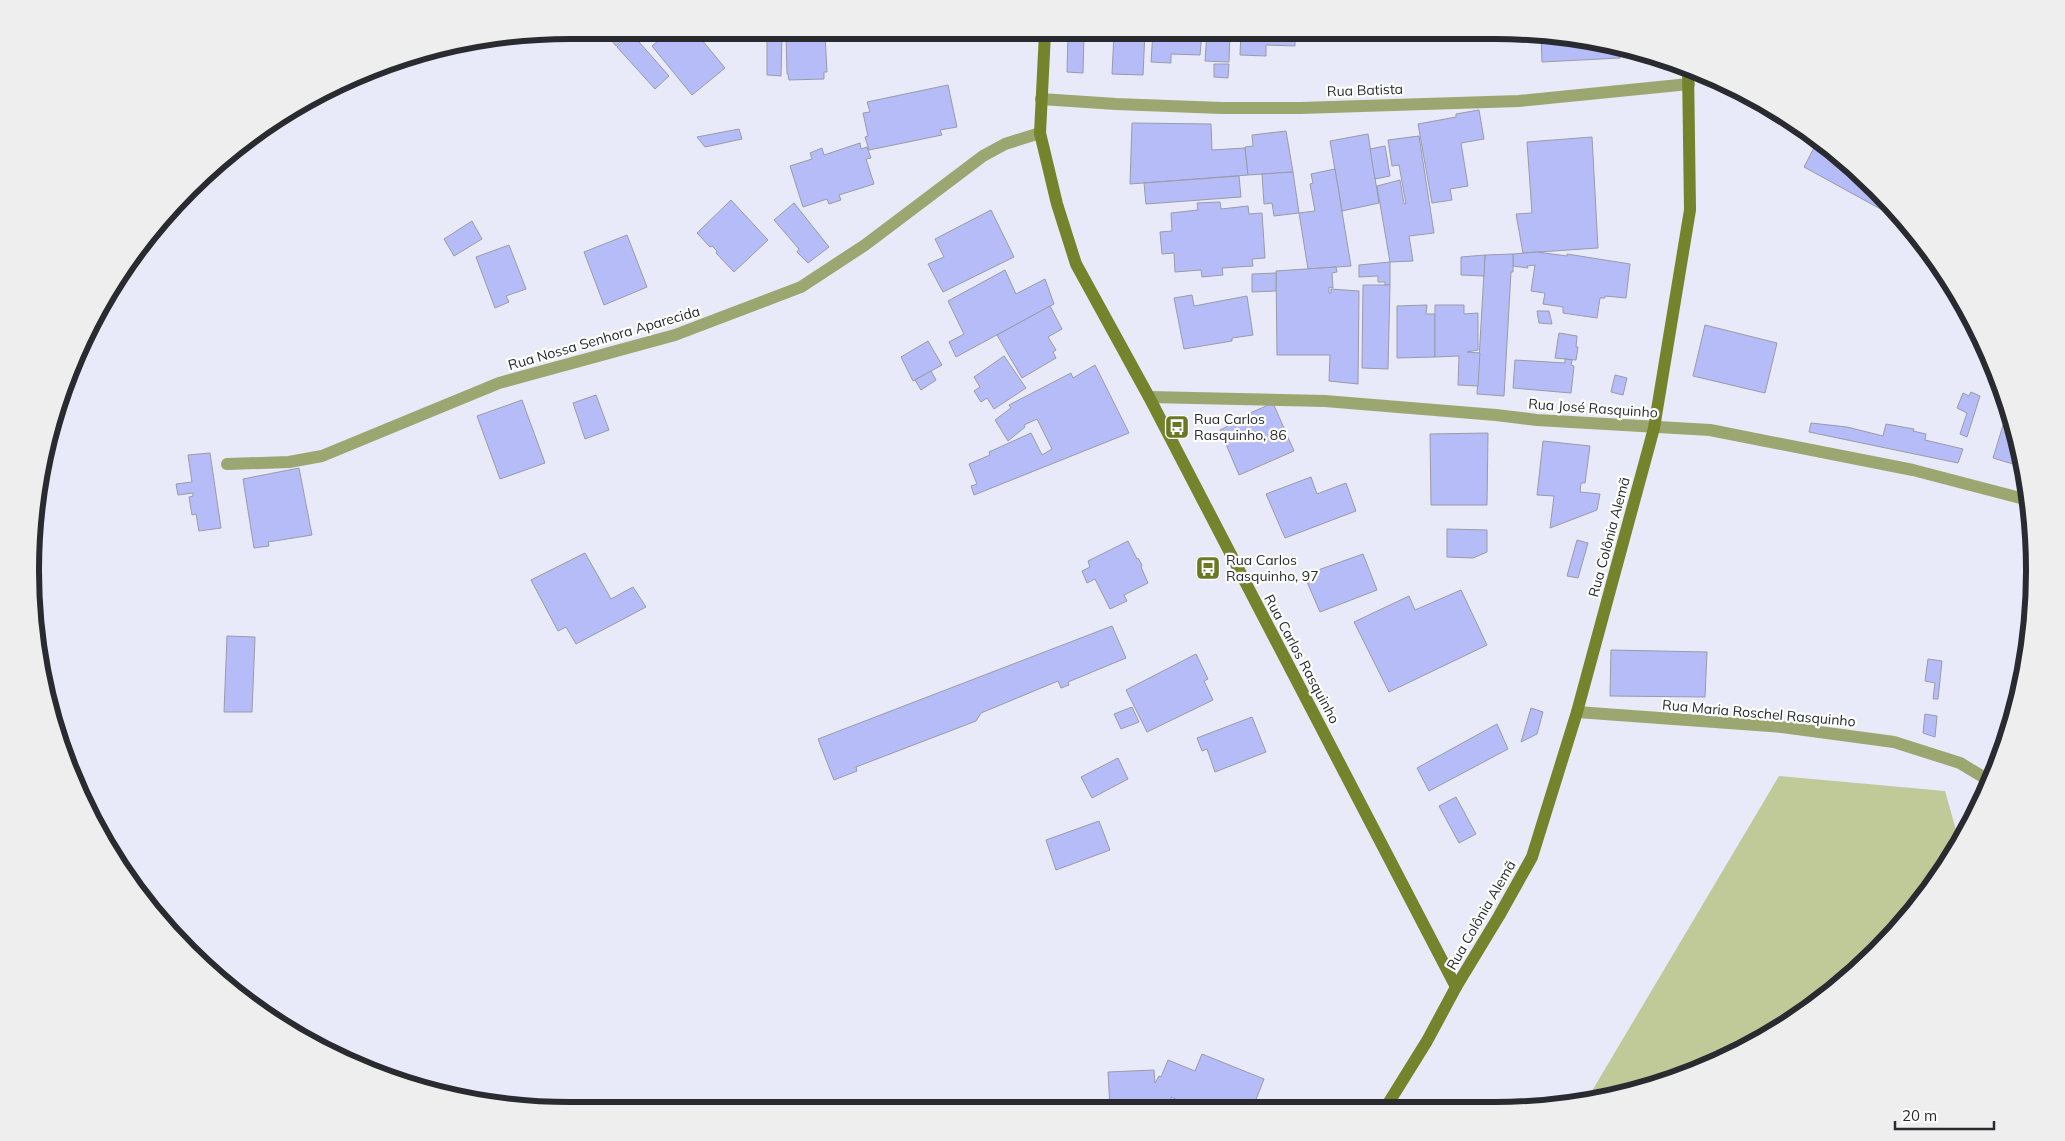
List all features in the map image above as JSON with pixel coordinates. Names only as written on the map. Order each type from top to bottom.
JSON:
[{"type":"main road","name":"Rua Carlos Rasquinho","points":[[1045,39],[1040,133],[1056,204],[1076,264],[1149,397],[1456,987]]},
{"type":"main road","name":"Rua Colônia Alemã","points":[[1389,1102],[1427,1041],[1456,987],[1532,857],[1578,712],[1654,428],[1690,210],[1688,76]]},
{"type":"street","name":"Rua Batista","points":[[1041,99],[1125,105],[1300,108],[1519,101],[1689,84]]},
{"type":"street","name":"Rua Nossa Senhora Aparecida","points":[[227,464],[289,462],[322,456],[499,384],[674,336],[801,287],[865,245],[983,156],[1005,144],[1040,133]]},
{"type":"street","name":"Rua José Rasquinho","points":[[1149,397],[1325,401],[1496,414],[1537,420],[1710,430],[1774,441],[1914,470],[2022,498]]},
{"type":"street","name":"Rua Maria Roschel Rasquinho","points":[[1578,712],[1782,727],[1894,742],[1960,763],[1984,778]]},
{"type":"green space","points":[[1779,776],[1945,791],[1957,833],[1955,836],[1937,866],[1894,921],[1871,947],[1845,970],[1790,1013],[1730,1047],[1698,1062],[1665,1074],[1591,1093]]},
{"type":"building","points":[[610,39],[624,39],[616,46]]},
{"type":"building","points":[[626,39],[636,39],[669,76],[655,89],[617,47]]},
{"type":"building","points":[[660,39],[701,39],[725,68],[692,95],[652,46]]},
{"type":"building","points":[[767,39],[782,39],[781,76],[767,75]]},
{"type":"building","points":[[786,39],[825,39],[827,72],[824,72],[824,79],[789,80],[787,74]]},
{"type":"building","points":[[1068,39],[1084,39],[1083,73],[1067,72]]},
{"type":"building","points":[[1114,39],[1145,39],[1143,75],[1112,74]]},
{"type":"building","points":[[1153,39],[1201,39],[1200,55],[1171,54],[1171,63],[1151,62]]},
{"type":"building","points":[[1207,39],[1230,39],[1229,62],[1205,61]]},
{"type":"building","points":[[1241,39],[1295,39],[1295,46],[1266,45],[1266,56],[1240,55]]},
{"type":"building","points":[[1541,41],[1598,49],[1620,54],[1620,58],[1542,62]]},
{"type":"building","points":[[1214,64],[1229,64],[1228,78],[1214,77]]},
{"type":"building","points":[[948,85],[957,127],[940,130],[942,135],[869,150],[865,137],[868,136],[863,113],[870,112],[867,102]]},
{"type":"building","points":[[1479,110],[1484,139],[1461,143],[1468,186],[1450,189],[1452,200],[1432,203],[1418,124],[1456,117],[1456,114]]},
{"type":"building","points":[[1132,123],[1211,124],[1212,150],[1245,148],[1248,175],[1130,184]]},
{"type":"building","points":[[739,129],[742,139],[705,147],[697,137]]},
{"type":"building","points":[[1286,131],[1293,172],[1248,175],[1245,147],[1253,146],[1252,135]]},
{"type":"building","points":[[1368,134],[1379,203],[1342,211],[1330,141]]},
{"type":"building","points":[[1419,136],[1434,233],[1409,236],[1413,261],[1390,262],[1377,186],[1400,180],[1404,204],[1406,204],[1399,165],[1392,166],[1388,140]]},
{"type":"building","points":[[1592,137],[1598,248],[1523,253],[1516,214],[1532,213],[1527,142]]},
{"type":"building","points":[[860,143],[861,149],[867,147],[871,158],[866,159],[874,184],[839,195],[841,200],[829,204],[827,199],[803,207],[790,166],[812,159],[810,153],[822,148],[824,155]]},
{"type":"building","points":[[1385,146],[1390,176],[1375,179],[1370,149]]},
{"type":"building","points":[[1815,146],[1871,194],[1888,213],[1804,167]]},
{"type":"building","points":[[1335,169],[1351,266],[1308,269],[1299,213],[1315,211],[1310,184],[1313,183],[1311,174]]},
{"type":"building","points":[[1293,172],[1299,213],[1274,216],[1272,203],[1264,204],[1262,174]]},
{"type":"building","points":[[1239,176],[1241,197],[1146,204],[1144,183]]},
{"type":"building","points":[[731,200],[768,240],[734,272],[716,253],[717,251],[712,246],[710,247],[697,233]]},
{"type":"building","points":[[1220,202],[1221,209],[1248,206],[1249,214],[1262,213],[1265,258],[1252,259],[1253,266],[1222,268],[1223,275],[1202,277],[1201,270],[1175,272],[1174,253],[1162,254],[1160,232],[1172,231],[1171,213],[1198,210],[1197,203]]},
{"type":"building","points":[[794,203],[829,247],[808,263],[797,252],[799,249],[774,220]]},
{"type":"building","points":[[991,210],[1014,257],[943,292],[928,264],[944,257],[935,239]]},
{"type":"building","points":[[472,221],[482,239],[454,256],[444,239]]},
{"type":"building","points":[[627,235],[647,287],[604,305],[584,252]]},
{"type":"building","points":[[509,245],[526,289],[506,296],[509,302],[495,308],[476,257]]},
{"type":"building","points":[[1537,252],[1567,256],[1567,254],[1630,264],[1626,298],[1605,296],[1605,298],[1600,298],[1597,318],[1563,313],[1563,307],[1543,304],[1545,293],[1531,291],[1535,265],[1527,266],[1528,268],[1513,266],[1513,254]]},
{"type":"building","points":[[1513,254],[1504,396],[1477,394],[1485,255]]},
{"type":"building","points":[[1485,255],[1484,276],[1461,275],[1461,257]]},
{"type":"building","points":[[1390,262],[1390,285],[1385,285],[1385,282],[1378,282],[1378,276],[1359,277],[1359,265]]},
{"type":"building","points":[[1336,267],[1337,272],[1332,273],[1333,288],[1329,287],[1329,293],[1331,293],[1331,289],[1359,291],[1358,384],[1329,381],[1330,355],[1277,355],[1276,271]]},
{"type":"building","points":[[1005,270],[1016,294],[1045,279],[1054,304],[956,357],[949,342],[964,334],[948,301]]},
{"type":"building","points":[[1276,273],[1276,291],[1252,292],[1252,274]]},
{"type":"building","points":[[1363,285],[1390,285],[1388,369],[1362,368]]},
{"type":"building","points":[[1192,295],[1194,306],[1247,296],[1253,335],[1232,338],[1232,341],[1184,349],[1174,298]]},
{"type":"building","points":[[1427,305],[1426,314],[1435,314],[1435,357],[1397,358],[1397,306]]},
{"type":"building","points":[[1435,305],[1464,305],[1464,314],[1478,313],[1478,350],[1467,352],[1480,353],[1478,386],[1458,385],[1459,356],[1435,357]]},
{"type":"building","points":[[1050,306],[1062,329],[1048,337],[1056,350],[1053,352],[1056,358],[1022,378],[997,335]]},
{"type":"building","points":[[1537,311],[1549,311],[1552,324],[1539,323]]},
{"type":"building","points":[[1705,325],[1777,343],[1765,393],[1693,376]]},
{"type":"building","points":[[1559,333],[1577,336],[1576,360],[1555,358]]},
{"type":"building","points":[[928,341],[942,365],[913,381],[901,357]]},
{"type":"building","points":[[1004,356],[1026,388],[994,409],[987,398],[981,402],[974,391],[980,387],[974,377]]},
{"type":"building","points":[[1565,359],[1572,360],[1571,365],[1574,366],[1571,393],[1513,388],[1515,360],[1565,363]]},
{"type":"building","points":[[1095,365],[1129,433],[974,495],[971,486],[977,484],[969,464],[990,455],[989,452],[1031,433],[1042,455],[1052,449],[1037,419],[1024,425],[1025,427],[1008,441],[995,420],[1011,408],[1009,405],[1071,373],[1073,378]]},
{"type":"building","points":[[931,371],[936,380],[921,390],[915,380]]},
{"type":"building","points":[[1615,375],[1627,378],[1623,395],[1611,392]]},
{"type":"building","points":[[1971,392],[1980,396],[1967,437],[1960,434],[1967,413],[1957,408],[1963,393],[1969,396]]},
{"type":"building","points":[[596,395],[609,430],[585,439],[573,403]]},
{"type":"building","points":[[522,400],[545,463],[500,479],[477,416]]},
{"type":"building","points":[[1273,403],[1294,451],[1239,475],[1220,430],[1251,415],[1250,413]]},
{"type":"building","points":[[2004,421],[2015,465],[1993,458]]},
{"type":"building","points":[[1811,423],[1847,427],[1883,436],[1886,424],[1914,429],[1913,431],[1926,434],[1925,440],[1963,449],[1958,463],[1809,432]]},
{"type":"building","points":[[1488,433],[1487,505],[1431,505],[1430,434]]},
{"type":"building","points":[[1543,441],[1590,446],[1585,483],[1581,483],[1580,492],[1600,494],[1597,510],[1550,528],[1554,496],[1537,495]]},
{"type":"building","points":[[210,453],[221,528],[199,531],[196,514],[192,515],[189,497],[193,496],[193,493],[178,495],[176,484],[192,482],[188,455]]},
{"type":"building","points":[[299,468],[312,535],[268,542],[269,546],[254,548],[243,479]]},
{"type":"building","points":[[1311,477],[1317,494],[1346,483],[1356,511],[1285,538],[1266,494]]},
{"type":"building","points":[[1447,529],[1487,530],[1487,552],[1473,558],[1447,557]]},
{"type":"building","points":[[1577,540],[1588,543],[1578,578],[1567,576]]},
{"type":"building","points":[[1128,541],[1142,565],[1141,567],[1148,583],[1124,595],[1127,601],[1110,609],[1095,579],[1087,583],[1082,571],[1090,567],[1088,561]]},
{"type":"building","points":[[585,553],[611,599],[633,587],[646,607],[576,644],[566,627],[558,631],[531,580]]},
{"type":"building","points":[[1363,554],[1377,590],[1320,612],[1304,575]]},
{"type":"building","points":[[1461,590],[1487,645],[1389,692],[1354,622],[1409,596],[1415,610]]},
{"type":"building","points":[[1112,626],[1126,658],[1068,682],[1069,685],[1061,688],[1058,681],[981,713],[976,721],[856,767],[857,771],[834,780],[818,739]]},
{"type":"building","points":[[227,636],[255,637],[252,712],[224,712]]},
{"type":"building","points":[[1611,650],[1707,652],[1705,697],[1610,696]]},
{"type":"building","points":[[1196,654],[1208,679],[1204,681],[1213,700],[1147,732],[1126,690]]},
{"type":"building","points":[[1928,659],[1942,661],[1938,699],[1933,699],[1935,683],[1925,681]]},
{"type":"building","points":[[1132,707],[1139,722],[1121,729],[1114,714]]},
{"type":"building","points":[[1531,708],[1543,712],[1537,734],[1521,742]]},
{"type":"building","points":[[1925,714],[1937,716],[1935,737],[1923,733]]},
{"type":"building","points":[[1252,717],[1266,752],[1215,772],[1207,749],[1202,751],[1197,738]]},
{"type":"building","points":[[1497,724],[1508,749],[1429,791],[1417,768]]},
{"type":"building","points":[[1118,758],[1128,779],[1092,798],[1081,777]]},
{"type":"building","points":[[1456,797],[1476,834],[1459,843],[1439,806]]},
{"type":"building","points":[[1099,821],[1110,850],[1056,870],[1046,840]]},
{"type":"building","points":[[1202,1054],[1264,1079],[1255,1102],[1189,1102],[1184,1100],[1182,1102],[1171,1097],[1171,1102],[1110,1102],[1108,1072],[1154,1070],[1155,1083],[1159,1076],[1161,1077],[1168,1060],[1195,1071]]},
{"type":"place","name":"Rua Carlos Rasquinho, 86","points":[[1177,427]]},
{"type":"place","name":"Rua Carlos Rasquinho, 97","points":[[1208,568]]}]
